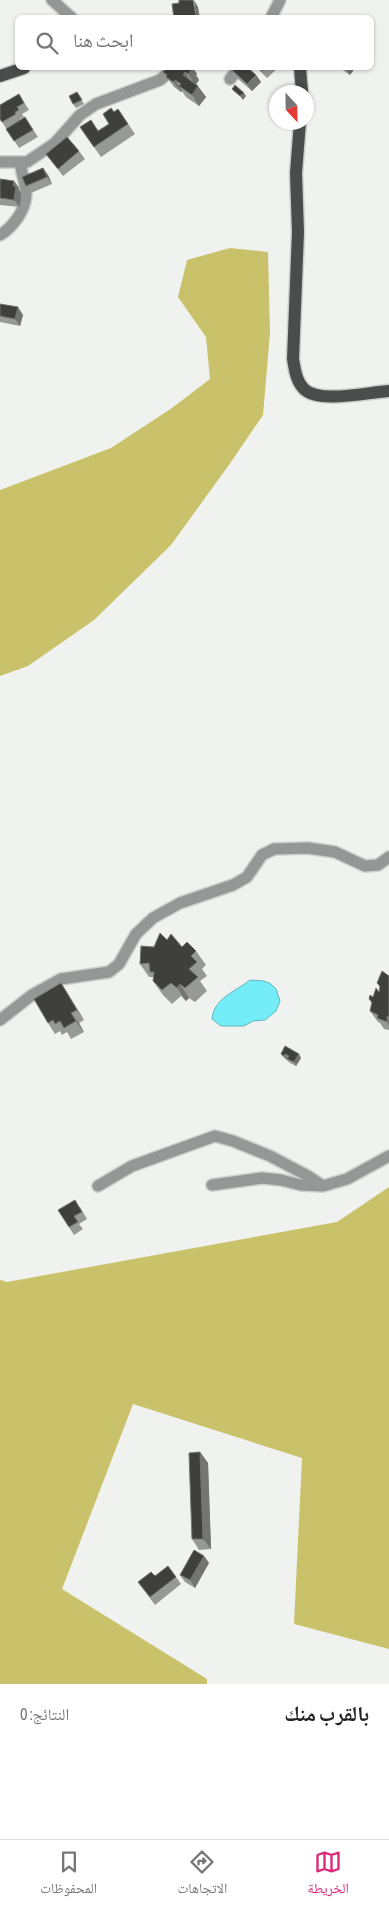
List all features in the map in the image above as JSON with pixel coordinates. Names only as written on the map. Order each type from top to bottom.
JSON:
[{"type":"main road","points":[[0,76],[18,70]]},
{"type":"main road","points":[[300,70],[301,85]]},
{"type":"main road","points":[[299,130],[296,173],[298,232],[293,360],[297,379],[304,389],[312,394],[326,396],[389,391]]},
{"type":"street","points":[[52,0],[69,15]]},
{"type":"street","points":[[272,15],[280,0]]},
{"type":"street","points":[[0,162],[20,163],[39,155],[55,143],[80,115],[96,104],[160,80],[172,70]]},
{"type":"street","points":[[230,79],[237,70]]},
{"type":"street","points":[[0,235],[12,224],[24,206],[26,192],[20,163]]},
{"type":"street","points":[[0,1020],[32,995],[61,979],[109,972],[119,964],[136,934],[153,918],[180,903],[233,885],[247,877],[262,855],[274,849],[308,848],[335,852],[365,866],[378,865],[389,858]]},
{"type":"street","points":[[98,1186],[132,1166],[215,1136],[270,1156],[323,1186]]},
{"type":"street","points":[[212,1185],[262,1178],[301,1185],[323,1186],[346,1179],[389,1156]]},
{"type":"shaded area","points":[[230,248],[268,252],[270,333],[263,415],[171,545],[94,620],[28,666],[0,676],[0,490],[111,448],[172,408],[210,379],[206,337],[178,297],[187,260]]},
{"type":"shaded area","points":[[389,1187],[389,1649],[294,1624],[302,1458],[133,1404],[62,1589],[207,1679],[207,1684],[0,1684],[0,1280],[7,1282],[337,1222]]},
{"type":"water","points":[[250,980],[264,981],[276,989],[280,1001],[276,1011],[265,1020],[253,1021],[244,1026],[221,1026],[212,1019],[221,1001]]},
{"type":"building","points":[[179,0],[193,0],[196,15],[174,15],[172,4],[179,3]]},
{"type":"building","points":[[164,70],[191,70],[188,74],[185,72],[183,75],[198,86],[192,95],[179,86],[181,84],[175,80],[173,82],[166,77],[167,75],[163,72]]},
{"type":"building","points":[[232,70],[250,70],[256,75],[247,84]]},
{"type":"building","points":[[235,85],[244,93],[240,96],[232,89]]},
{"type":"building","points":[[77,92],[82,100],[73,104],[69,96]]},
{"type":"building","points":[[19,94],[24,103],[17,107],[19,110],[15,112],[16,114],[2,122],[0,119],[0,105]]},
{"type":"building","points":[[111,108],[114,112],[118,109],[128,124],[94,147],[80,127],[91,120],[98,131],[109,124],[103,114]]},
{"type":"building","points":[[25,117],[33,130],[14,141],[6,129]]},
{"type":"building","points":[[67,137],[79,151],[58,169],[46,154]]},
{"type":"building","points":[[43,168],[47,177],[26,186],[22,177]]},
{"type":"building","points":[[0,179],[14,181],[13,186],[16,186],[14,200],[0,198]]},
{"type":"building","points":[[0,304],[18,307],[15,319],[0,316]]},
{"type":"building","points":[[160,933],[167,940],[171,934],[182,947],[187,942],[196,951],[191,956],[197,962],[189,969],[198,977],[185,988],[180,984],[177,988],[171,983],[162,990],[153,981],[154,972],[150,972],[149,963],[140,964],[141,946],[154,947]]},
{"type":"building","points":[[382,971],[389,976],[389,1017],[387,1016],[387,1022],[377,1018],[378,1015],[370,1011],[372,1002],[369,999],[370,995],[373,997],[376,988],[379,992],[380,986],[377,983]]},
{"type":"building","points":[[61,983],[77,1010],[71,1013],[76,1021],[64,1028],[60,1021],[55,1024],[53,1020],[48,1023],[34,999]]},
{"type":"building","points":[[285,1046],[299,1054],[294,1062],[287,1059],[289,1056],[281,1054]]},
{"type":"building","points":[[75,1200],[82,1212],[74,1216],[78,1222],[69,1227],[58,1210]]},
{"type":"building","points":[[200,1452],[203,1539],[192,1539],[189,1453]]},
{"type":"building","points":[[194,1550],[204,1556],[190,1580],[180,1575]]},
{"type":"building","points":[[168,1566],[176,1577],[150,1597],[138,1582],[151,1572],[155,1576]]}]
